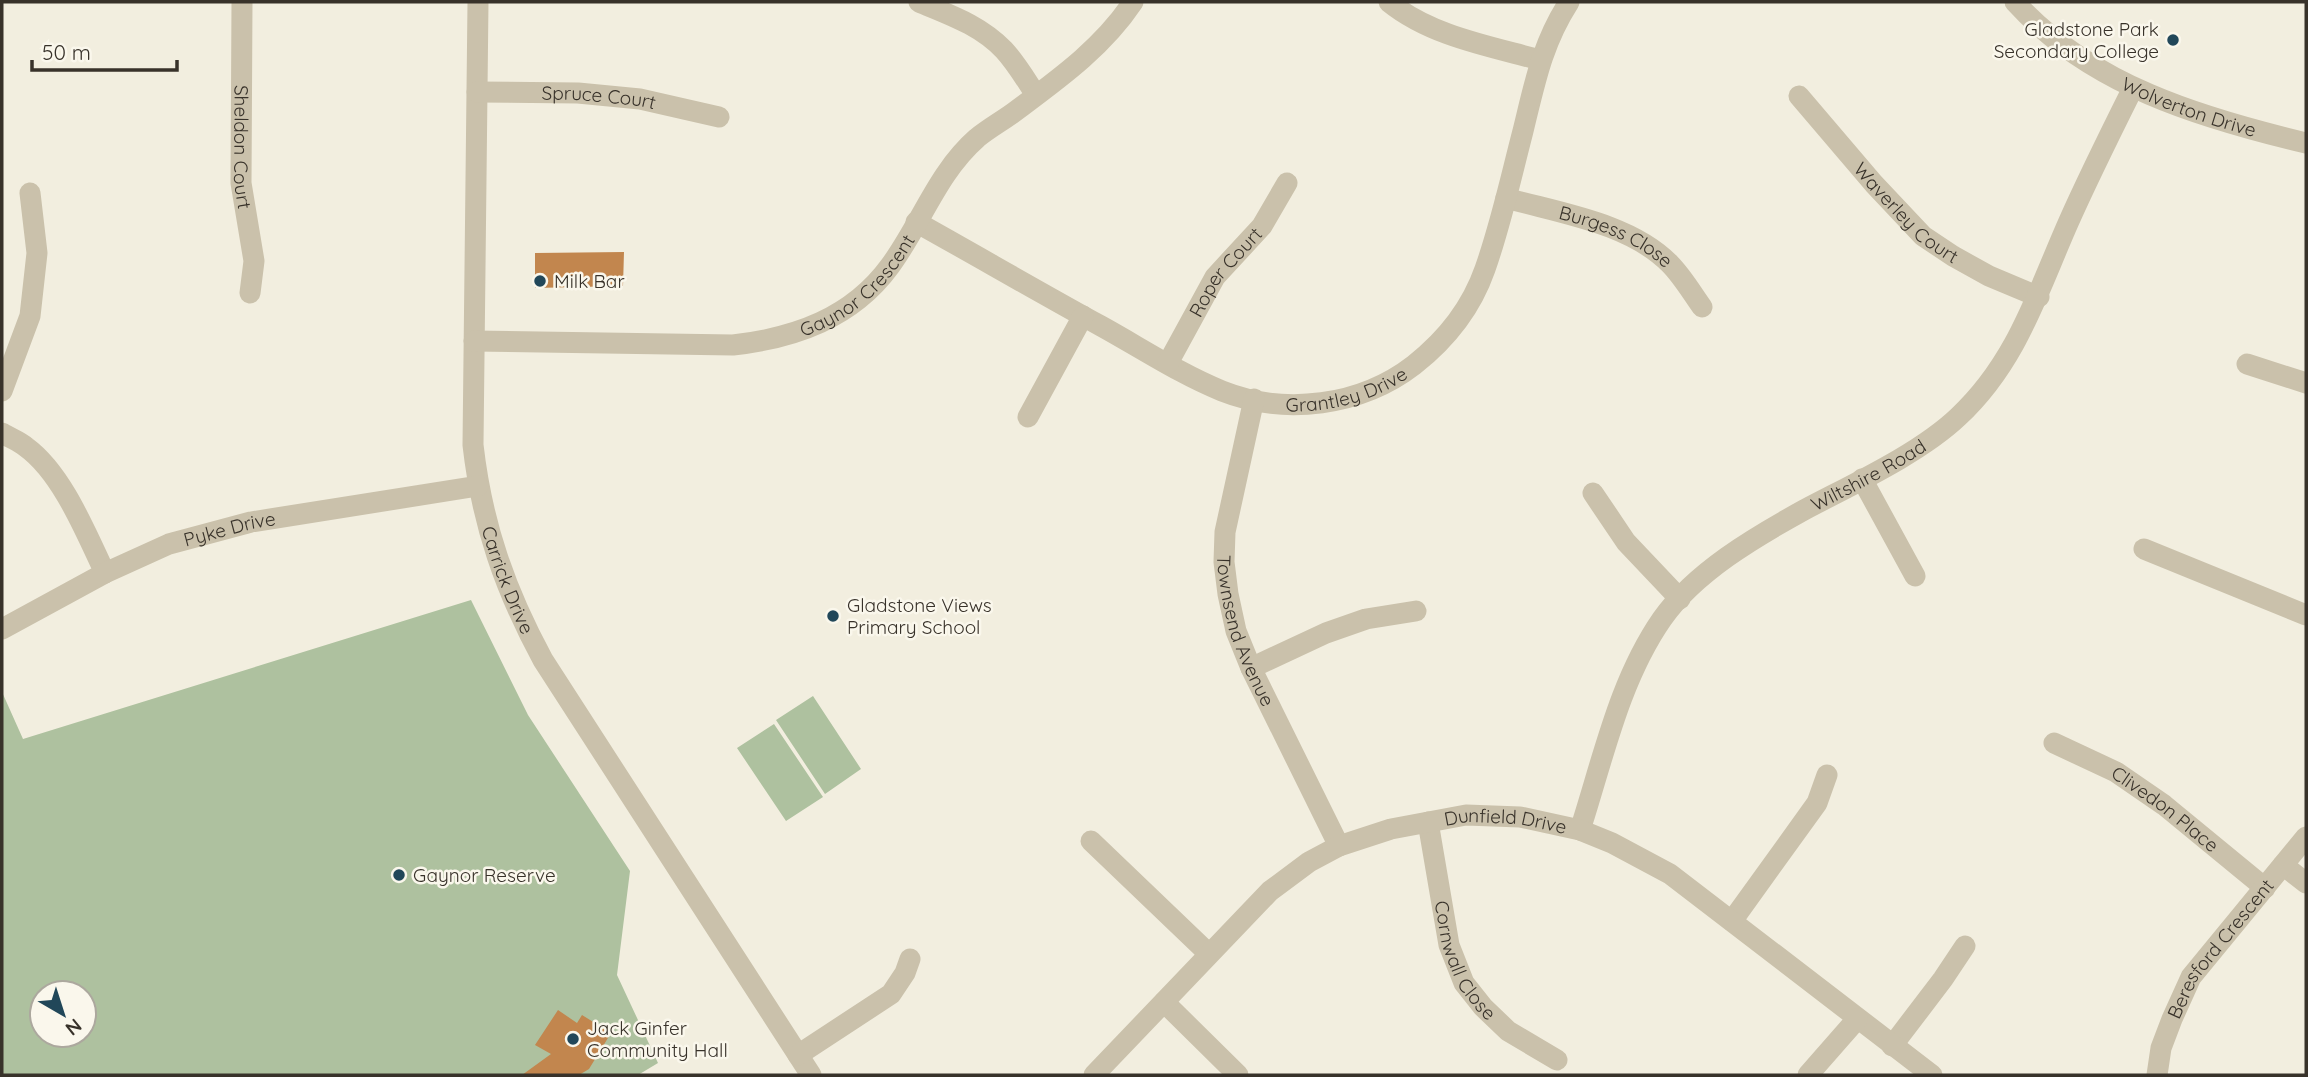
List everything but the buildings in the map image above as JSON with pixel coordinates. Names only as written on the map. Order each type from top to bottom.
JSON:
[{"type":"street","name":"Sheldon Court","points":[[242,2],[241,183],[254,261],[250,293]]},
{"type":"street","name":"Carrick Drive","points":[[478,2],[473,445],[485,517],[508,590],[543,660],[811,1075]]},
{"type":"street","points":[[919,2],[968,22],[986,33],[1006,52],[1036,95]]},
{"type":"street","name":"Gaynor Crescent","points":[[474,341],[733,345],[801,332],[841,311],[866,292],[890,266],[934,192],[959,157],[978,138],[1093,51],[1117,26],[1133,2]]},
{"type":"street","points":[[1389,2],[1401,12],[1428,26],[1540,60]]},
{"type":"street","name":"Grantley Drive","points":[[916,222],[1168,363],[1224,391],[1287,405],[1329,402],[1360,395],[1381,387],[1429,353],[1447,336],[1467,310],[1484,270],[1506,198],[1540,60],[1553,27],[1569,2]]},
{"type":"street","name":"Wolverton Drive","points":[[2015,2],[2033,21],[2080,57],[2133,88],[2255,131],[2306,143]]},
{"type":"street","name":"Wiltshire Road","points":[[1580,830],[1628,682],[1663,618],[1680,599],[1705,573],[1758,535],[1862,479],[1956,419],[2006,360],[2039,296],[2068,223],[2133,88]]},
{"type":"street","name":"Spruce Court","points":[[477,92],[578,93],[640,99],[719,117]]},
{"type":"street","name":"Waverley Court","points":[[1799,96],[1874,184],[1923,236],[1953,257],[1989,276],[2039,296]]},
{"type":"street","name":"Roper Court","points":[[1168,363],[1215,278],[1262,226],[1287,183]]},
{"type":"street","points":[[2,391],[30,316],[37,253],[30,193]]},
{"type":"street","name":"Burgess Close","points":[[1506,198],[1606,225],[1636,239],[1670,263],[1702,307]]},
{"type":"street","points":[[1028,417],[1083,316]]},
{"type":"street","points":[[2247,364],[2306,383]]},
{"type":"street","name":"Townsend Avenue","points":[[1254,399],[1225,532],[1224,562],[1236,631],[1251,668],[1339,846]]},
{"type":"street","points":[[2,433],[27,447],[45,465],[61,487],[105,573]]},
{"type":"street","points":[[1862,479],[1915,576]]},
{"type":"street","name":"Pyke Drive","points":[[2,629],[105,573],[169,544],[251,522],[478,486]]},
{"type":"street","points":[[1593,493],[1626,542],[1680,599]]},
{"type":"street","points":[[2144,549],[2306,615]]},
{"type":"street","points":[[1251,668],[1326,633],[1366,618],[1416,611]]},
{"type":"street","name":"Clivedon Place","points":[[2054,743],[2116,772],[2164,805],[2265,888]]},
{"type":"street","points":[[1732,921],[1817,803],[1827,775]]},
{"type":"street","name":"Dunfield Drive","points":[[1094,1075],[1270,891],[1309,862],[1339,846],[1391,829],[1465,815],[1520,817],[1580,830],[1670,874],[1932,1075]]},
{"type":"street","name":"Cornwall Close","points":[[1428,822],[1449,945],[1464,983],[1483,1007],[1508,1031],[1558,1060]]},
{"type":"street","name":"Beresford Crescent","points":[[2157,1075],[2161,1048],[2192,977],[2306,837]]},
{"type":"street","points":[[1091,841],[1208,953]]},
{"type":"street","points":[[2283,865],[2306,883]]},
{"type":"street","points":[[1892,1046],[1965,946]]},
{"type":"street","points":[[798,1055],[891,994],[905,973],[910,959]]},
{"type":"street","points":[[1164,1002],[1238,1075]]},
{"type":"street","points":[[1808,1075],[1857,1019]]},
{"type":"green space","points":[[471,600],[528,715],[630,871],[617,975],[658,1063],[638,1075],[2,1075],[2,692],[23,739]]},
{"type":"green space","points":[[813,696],[861,769],[825,794],[776,720]]},
{"type":"green space","points":[[774,724],[823,797],[786,821],[737,748]]},
{"type":"place","name":"Gladstone Park Secondary College","points":[[2173,40]]},
{"type":"place","name":"Milk Bar","points":[[540,281]]},
{"type":"place","name":"Gladstone Views Primary School","points":[[833,616]]},
{"type":"place","name":"Gaynor Reserve","points":[[399,875]]},
{"type":"place","name":"Jack Ginfer Community Hall","points":[[573,1039]]}]
